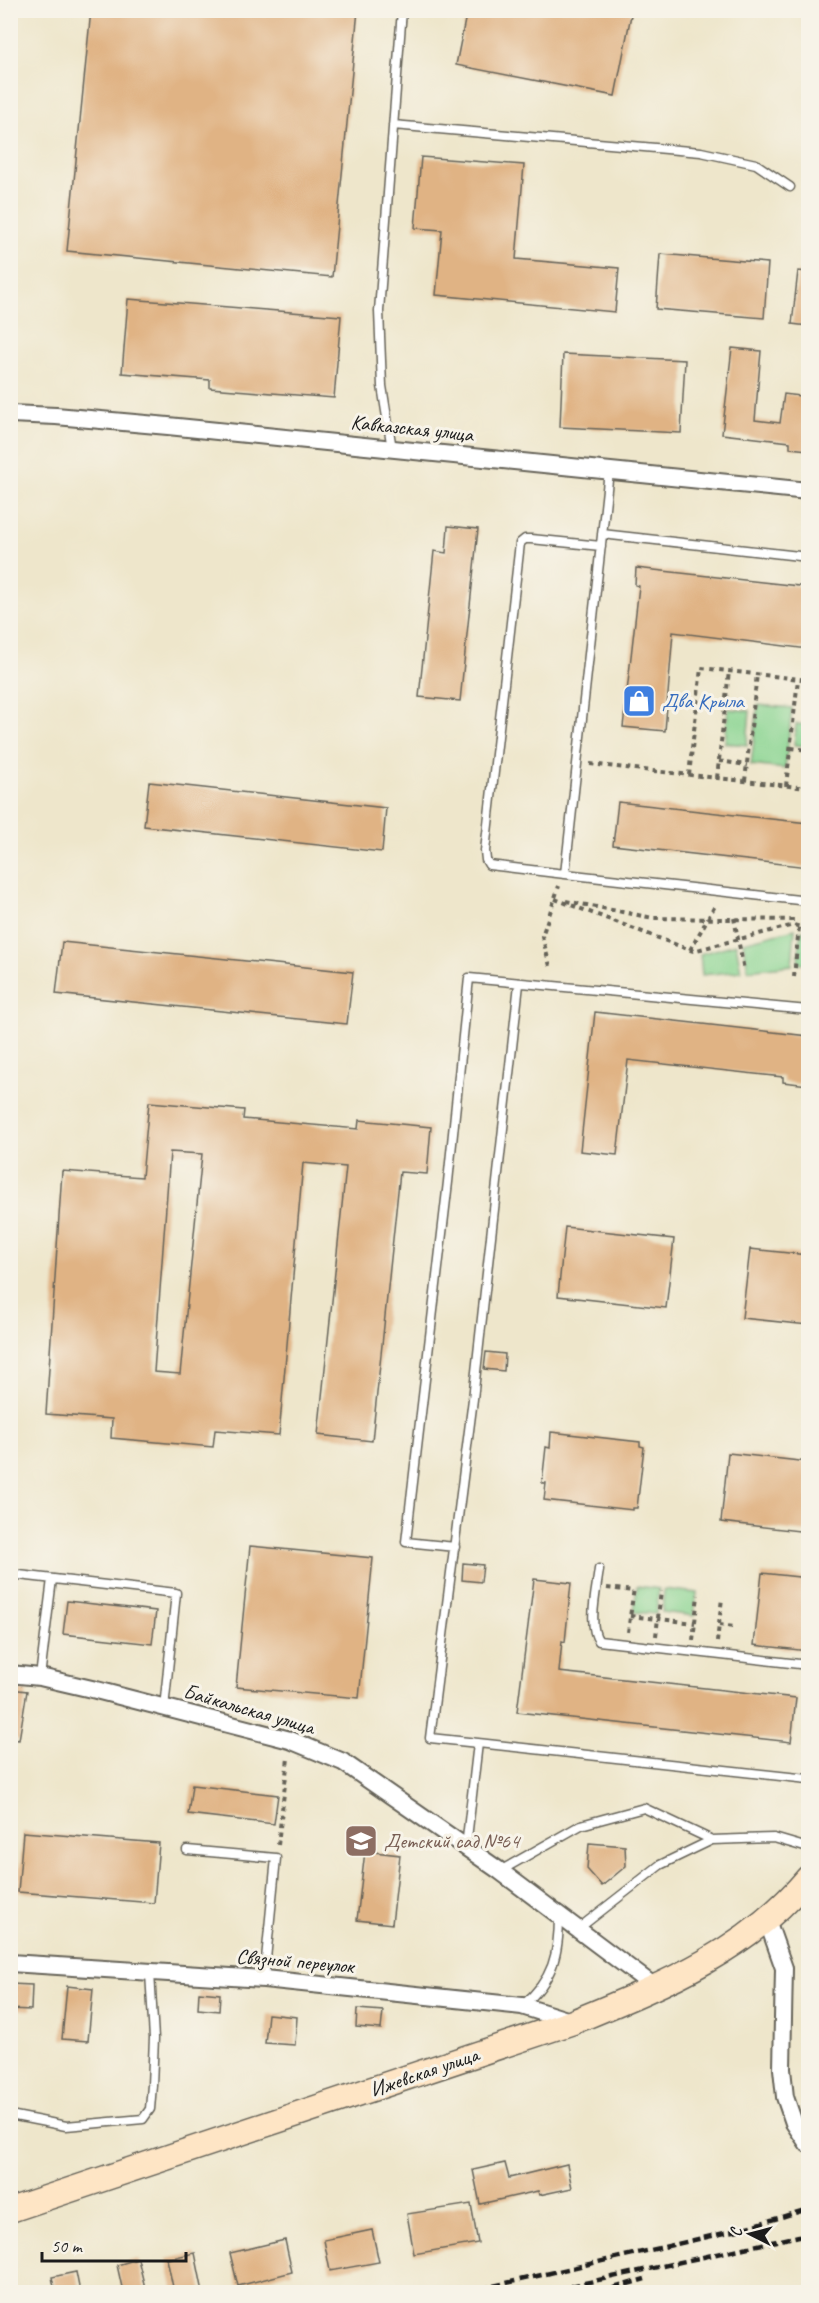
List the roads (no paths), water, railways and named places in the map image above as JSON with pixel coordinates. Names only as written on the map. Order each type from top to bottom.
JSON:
[{"type":"street","name":"Кавказская улица","points":[[10,414],[56,416],[808,491]]},
{"type":"street","name":"Байкальская улица","points":[[10,1674],[40,1677],[290,1740],[343,1762],[500,1871],[656,1988]]},
{"type":"street","name":"Ижевская улица","points":[[10,2210],[573,2022],[656,1988],[710,1960],[767,1920],[808,1878]]},
{"type":"street","points":[[767,1920],[784,1968],[782,2069],[785,2097],[794,2123],[808,2144]]},
{"type":"street","name":"Связной переулок","points":[[10,1963],[264,1979],[522,2006],[573,2022]]},
{"type":"lane","points":[[392,449],[382,386],[380,311],[402,10]]},
{"type":"lane","points":[[393,125],[701,152],[756,164],[790,187]]},
{"type":"lane","points":[[564,874],[609,471]]},
{"type":"lane","points":[[602,534],[808,557]]},
{"type":"lane","points":[[601,546],[525,539],[520,543],[486,860],[489,865],[495,867],[808,901]]},
{"type":"lane","points":[[455,1547],[406,1542],[469,978],[808,1010]]},
{"type":"lane","points":[[519,984],[473,1400],[430,1738],[808,1779]]},
{"type":"lane","points":[[599,1569],[593,1623],[594,1634],[599,1641],[808,1665]]},
{"type":"lane","points":[[10,1574],[176,1593],[164,1708]]},
{"type":"lane","points":[[40,1677],[52,1579]]},
{"type":"lane","points":[[466,1848],[478,1743]]},
{"type":"lane","points":[[500,1871],[581,1825],[644,1808],[712,1840]]},
{"type":"lane","points":[[578,1929],[660,1864],[712,1840],[774,1838],[808,1848]]},
{"type":"lane","points":[[187,1850],[276,1858],[264,1979]]},
{"type":"lane","points":[[522,2006],[546,1979],[555,1961],[560,1943],[560,1915]]},
{"type":"lane","points":[[10,2115],[66,2126],[143,2119],[150,2109],[153,2085],[154,2038],[150,1973]]},
{"type":"railway","points":[[467,2292],[738,2230],[808,2209]]},
{"type":"railway","points":[[544,2292],[808,2234]]},
{"type":"railway","points":[[600,2292],[645,2279]]},
{"type":"place","name":"Два Крыла","points":[[639,701]]},
{"type":"place","name":"Детский сад №64","points":[[361,1841]]}]
